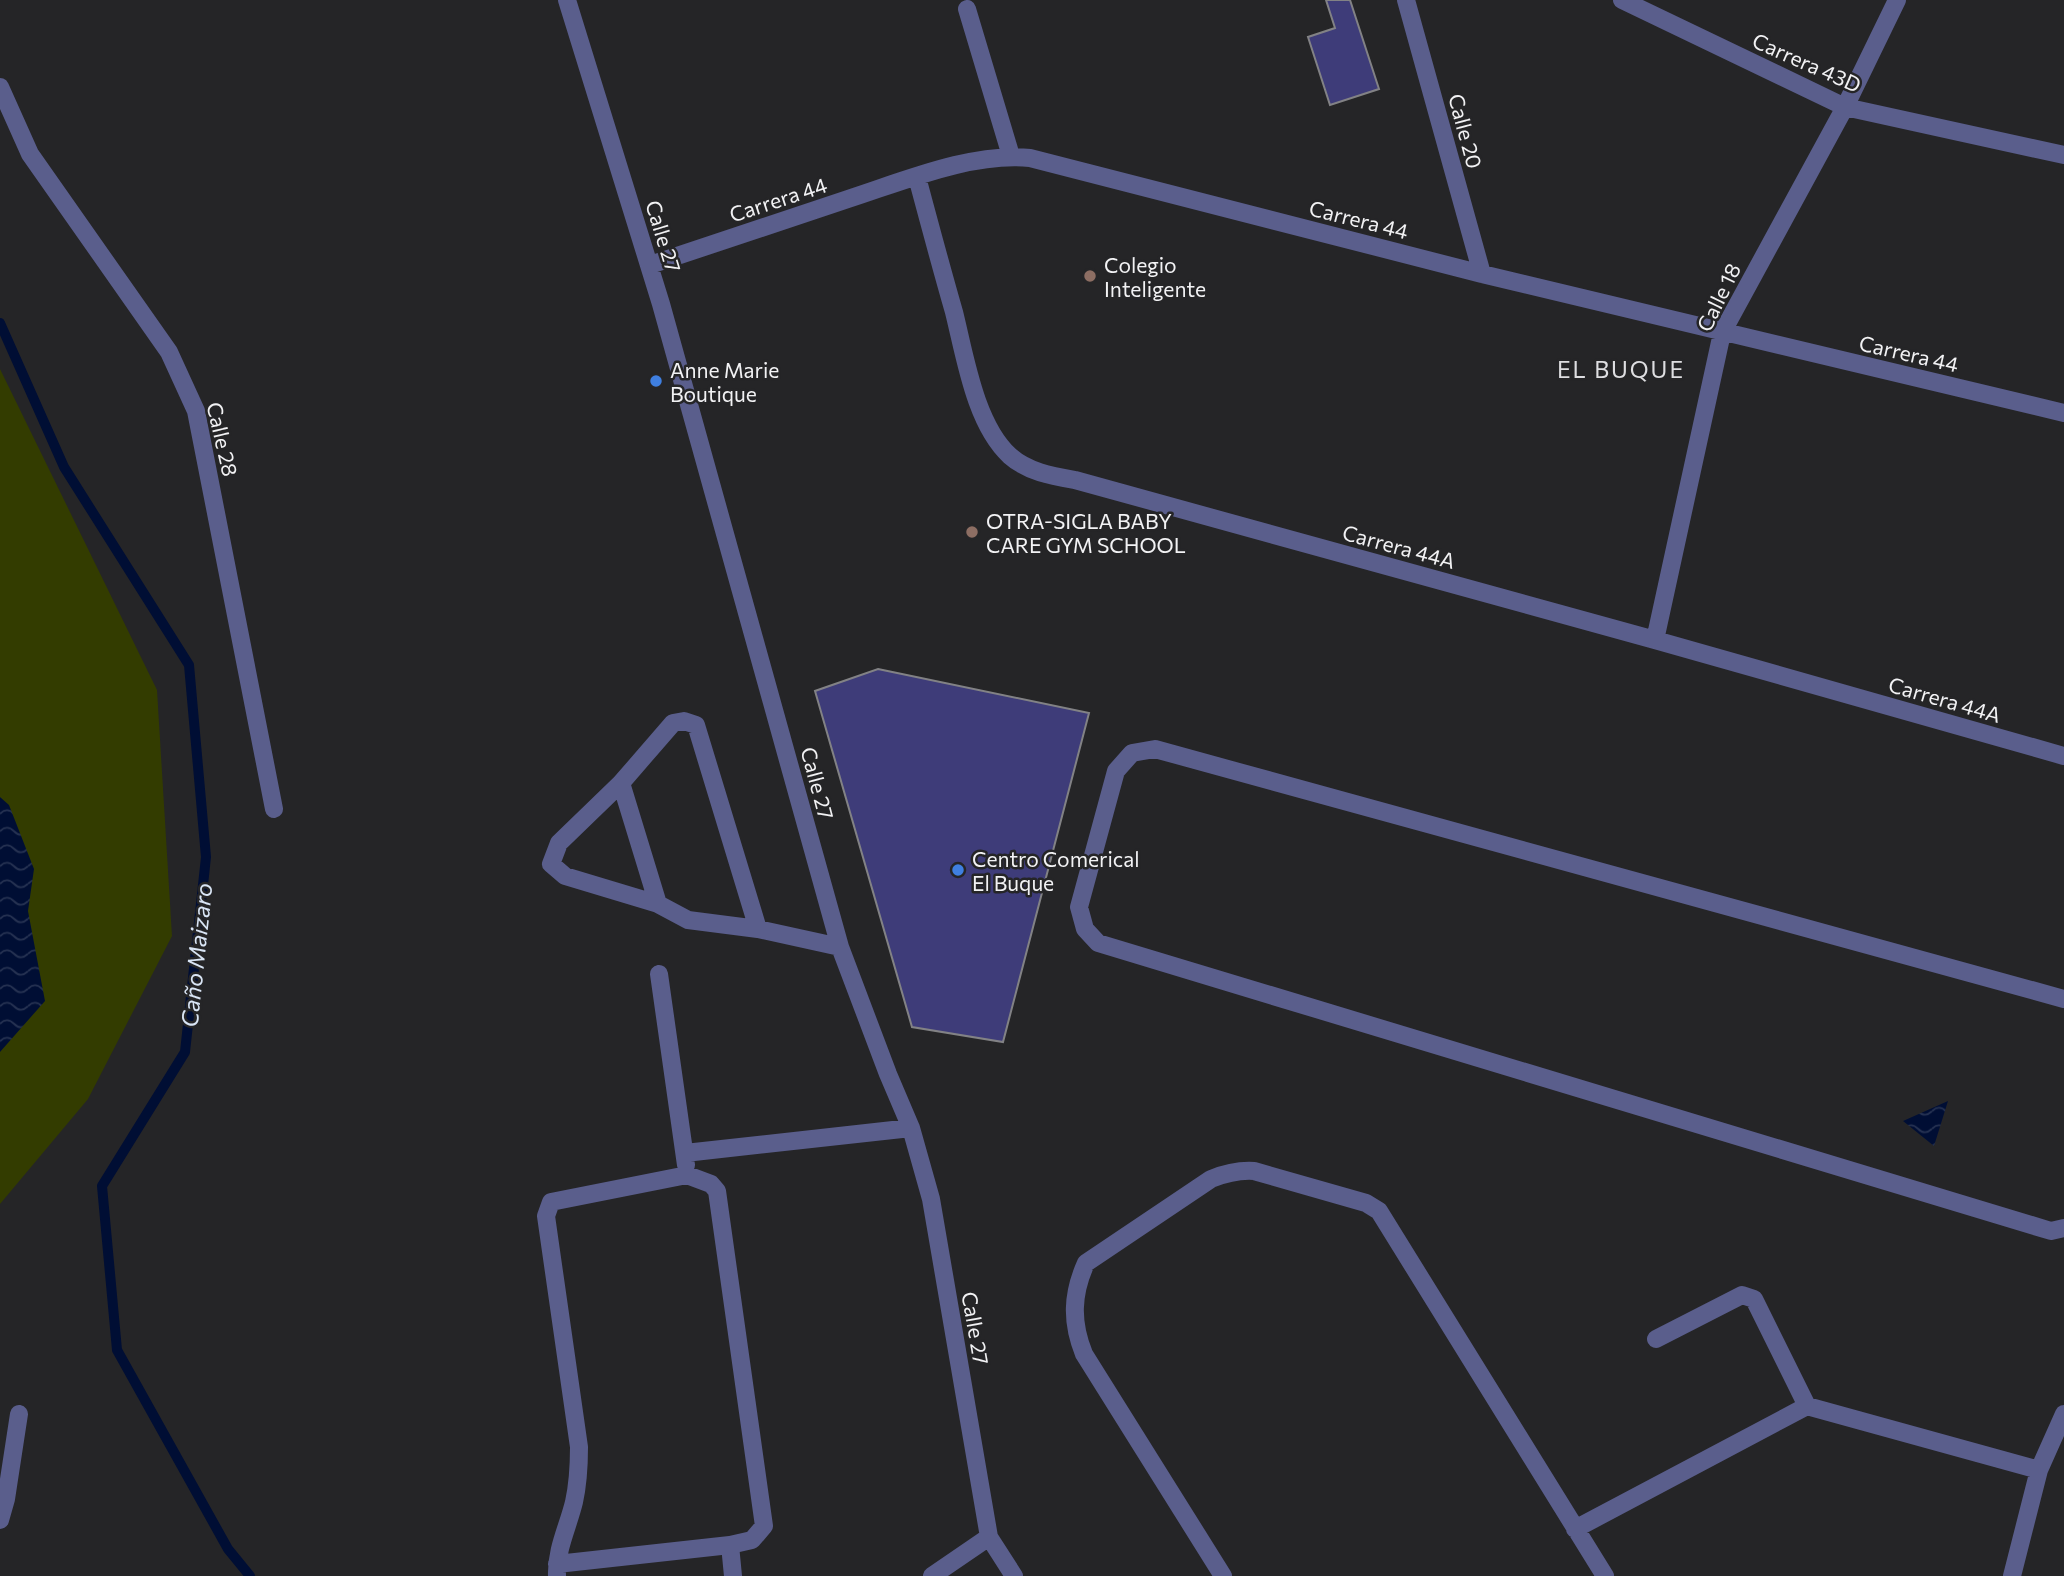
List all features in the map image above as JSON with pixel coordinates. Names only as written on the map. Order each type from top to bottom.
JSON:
[{"type":"street","name":"Calle 27","points":[[567,0],[650,265],[840,947],[911,1128],[931,1199],[989,1537],[1014,1576]]},
{"type":"street","name":"Calle 20","points":[[1406,0],[1482,274]]},
{"type":"street","name":"Carrera 43D","points":[[1622,0],[1845,107],[2064,155]]},
{"type":"street","name":"Calle 18","points":[[1655,640],[1722,332],[1845,107],[1896,0]]},
{"type":"street","points":[[967,9],[1011,156]]},
{"type":"street","name":"Calle 28","points":[[0,87],[30,154],[169,352],[196,411],[274,809]]},
{"type":"street","name":"Carrera 44","points":[[650,265],[917,177],[990,158],[1011,156],[1044,161],[1482,274],[2064,413]]},
{"type":"street","name":"Carrera 44A","points":[[917,177],[978,404],[999,444],[1020,463],[1049,475],[1655,640],[2064,756]]},
{"type":"street","points":[[758,929],[696,725],[684,720],[673,723],[621,783],[559,843],[551,864],[565,876],[658,904],[688,920],[758,929],[840,947]]},
{"type":"street","points":[[2064,999],[1156,749],[1132,753],[1116,771],[1079,907],[1085,929],[1098,943],[2051,1231],[2064,1228]]},
{"type":"street","points":[[621,783],[658,904]]},
{"type":"street","points":[[659,974],[687,1175]]},
{"type":"street","points":[[685,1153],[911,1128]]},
{"type":"street","points":[[1223,1576],[1084,1353],[1075,1324],[1074,1308],[1077,1285],[1086,1263],[1194,1192],[1202,1184],[1233,1172],[1254,1171],[1366,1203],[1379,1211],[1605,1576]]},
{"type":"street","points":[[687,1175],[710,1184],[716,1191],[764,1526],[752,1540],[730,1545],[557,1570],[559,1546],[574,1503],[579,1476],[579,1447],[546,1216],[551,1202],[687,1175]]},
{"type":"street","points":[[1656,1339],[1742,1295],[1754,1299],[1807,1406]]},
{"type":"street","points":[[1576,1528],[1807,1406],[2039,1470]]},
{"type":"street","points":[[0,1520],[6,1499],[19,1414]]},
{"type":"street","points":[[2012,1576],[2039,1470],[2064,1414]]},
{"type":"street","points":[[932,1576],[989,1537]]},
{"type":"street","points":[[730,1545],[733,1576]]},
{"type":"green space","points":[[0,369],[157,690],[172,936],[88,1099],[0,1204]]},
{"type":"water","points":[[0,797],[9,805],[34,869],[28,911],[45,1001],[0,1052]]},
{"type":"water","points":[[1948,1101],[1934,1146],[1903,1121]]},
{"type":"building","points":[[1326,0],[1350,0],[1379,89],[1330,105],[1308,37],[1335,28]]},
{"type":"building","name":"Centro Comerical El Buque","points":[[878,669],[1089,713],[1003,1042],[912,1027],[815,691]]},
{"type":"waterway","name":"Caño Maizaro","points":[[0,323],[64,467],[189,665],[206,857],[185,1052],[102,1186],[117,1350],[228,1549],[250,1576]]},
{"type":"place","name":"Colegio Inteligente","points":[[1090,276]]},
{"type":"place","name":"Anne Marie Boutique","points":[[656,381]]},
{"type":"place","name":"OTRA-SIGLA BABY CARE GYM SCHOOL","points":[[972,532]]},
{"type":"place","name":"Centro Comerical El Buque","points":[[958,870]]},
{"type":"district","name":"EL BUQUE","points":[[1621,369]]}]
